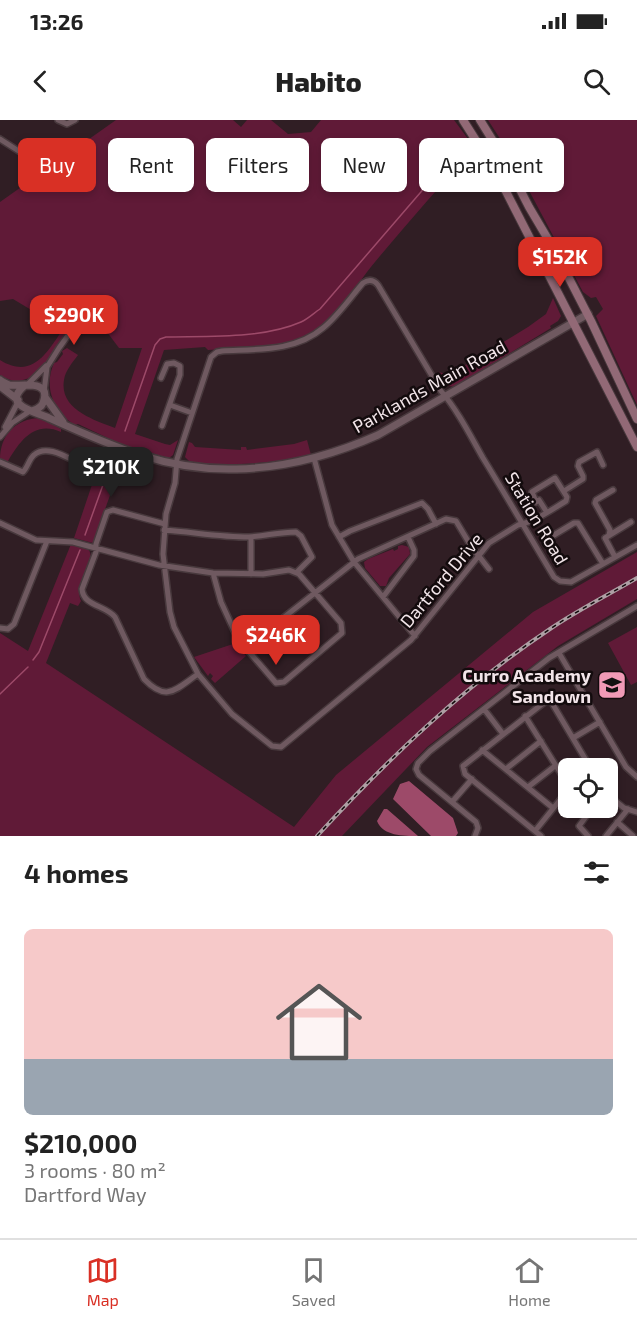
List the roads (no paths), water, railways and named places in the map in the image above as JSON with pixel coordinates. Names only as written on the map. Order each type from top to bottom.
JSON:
[{"type":"main road","points":[[463,120],[496,172],[637,447]]},
{"type":"main road","points":[[480,120],[506,162],[588,314],[637,419]]},
{"type":"street","points":[[58,120],[67,124],[75,120]]},
{"type":"street","points":[[0,139],[18,151]]},
{"type":"street","name":"Dartford Drive","points":[[408,335],[378,285],[368,280],[328,324],[308,338],[284,347],[222,351],[213,354],[177,464],[165,527],[165,566],[172,622],[198,674],[232,714],[272,746],[281,747],[415,636],[478,555],[494,539],[566,501],[564,491]]},
{"type":"street","name":"Parklands Main Road","points":[[31,411],[120,450],[144,457],[210,469],[279,465],[347,448],[378,435],[588,314]]},
{"type":"street","points":[[0,437],[12,423],[41,406],[47,367],[77,323]]},
{"type":"street","name":"Station Road","points":[[408,335],[554,576],[560,581],[571,582],[637,545]]},
{"type":"street","points":[[0,437],[18,401],[19,392],[43,370],[54,356]]},
{"type":"street","points":[[161,378],[167,364],[174,363],[180,366],[180,375],[162,426]]},
{"type":"street","points":[[0,380],[8,385],[38,386],[44,395]]},
{"type":"street","points":[[0,386],[18,401],[21,407],[31,411]]},
{"type":"street","name":"Parklands Main Road","points":[[44,395],[62,422],[83,434]]},
{"type":"street","points":[[170,405],[192,413]]},
{"type":"street","points":[[0,462],[23,472],[32,457],[44,450],[52,451],[81,464]]},
{"type":"street","points":[[546,512],[539,500],[536,502],[532,495],[533,490],[554,478],[564,491],[583,479],[578,466],[579,462],[598,452],[603,465]]},
{"type":"street","points":[[314,458],[332,525],[354,562],[415,636]]},
{"type":"street","points":[[609,535],[610,530],[595,502],[613,490]]},
{"type":"street","points":[[339,537],[422,503],[428,508],[436,524]]},
{"type":"street","points":[[198,674],[170,693],[160,691],[145,680],[115,617],[108,610],[89,602],[84,596],[82,589],[106,513],[110,510],[165,527],[210,536],[251,537],[296,532],[299,533],[312,557],[297,572]]},
{"type":"street","points":[[245,648],[354,562],[448,518],[454,519],[489,569]]},
{"type":"street","points":[[615,557],[605,537],[631,522]]},
{"type":"street","points":[[0,523],[36,540],[73,542],[165,566],[213,573],[251,574],[289,570],[297,572],[341,623],[342,632],[284,682],[274,682],[238,639],[221,602],[213,573]]},
{"type":"street","points":[[554,535],[574,523],[578,524],[603,564]]},
{"type":"street","points":[[251,537],[251,574]]},
{"type":"street","points":[[383,597],[414,556],[414,550],[408,537]]},
{"type":"street","points":[[0,628],[8,629],[14,624],[47,541]]},
{"type":"street","points":[[475,836],[478,828],[476,822],[419,775],[417,767],[430,751],[549,658],[637,606]]},
{"type":"street","points":[[559,653],[626,766],[637,777]]},
{"type":"street","points":[[541,836],[472,779],[463,768],[525,716],[543,702],[548,701],[552,703],[585,758]]},
{"type":"street","points":[[484,709],[503,734]]},
{"type":"street","points":[[525,716],[558,771]]},
{"type":"street","points":[[573,738],[600,722]]},
{"type":"street","points":[[506,769],[541,741]]},
{"type":"street","points":[[482,750],[554,808]]},
{"type":"street","points":[[528,787],[555,766]]},
{"type":"street","points":[[452,802],[472,779]]},
{"type":"street","points":[[535,831],[558,802]]},
{"type":"street","points":[[618,802],[637,812]]},
{"type":"street","points":[[606,836],[628,809]]},
{"type":"street","points":[[585,818],[579,826],[588,836]]},
{"type":"street","points":[[617,822],[633,836]]},
{"type":"waterway","points":[[125,431],[155,345],[160,339],[252,334],[301,322],[320,309],[421,192]]},
{"type":"waterway","points":[[85,535],[113,457]]},
{"type":"waterway","points":[[33,660],[39,652],[80,550]]},
{"type":"waterway","points":[[0,694],[28,667]]},
{"type":"railway","points":[[317,836],[399,752],[487,675],[561,622],[637,578]]},
{"type":"place","name":"Curro Academy Sandown","points":[[612,685]]}]
